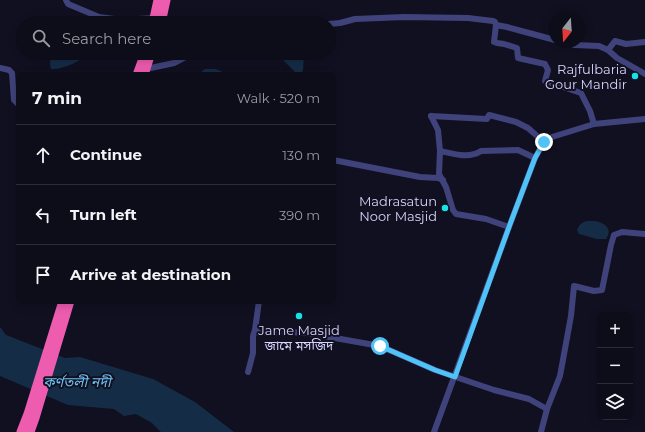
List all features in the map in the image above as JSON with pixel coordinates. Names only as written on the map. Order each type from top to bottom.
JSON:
[{"type":"highway","points":[[156,16],[158,0]]},
{"type":"highway","points":[[158,16],[166,0]]},
{"type":"highway","points":[[138,72],[142,60]]},
{"type":"highway","points":[[145,72],[149,60]]},
{"type":"highway","points":[[30,432],[31,416],[57,330],[62,304]]},
{"type":"highway","points":[[57,330],[69,304]]},
{"type":"highway","points":[[21,432],[31,416]]},
{"type":"street","points":[[66,0],[68,4],[97,16]]},
{"type":"street","points":[[336,23],[355,19],[404,17],[468,18],[493,21],[495,22],[496,26],[494,42],[517,48],[518,58],[545,64],[548,70],[545,81],[581,93],[590,110],[594,124]]},
{"type":"street","points":[[496,26],[507,27],[549,38]]},
{"type":"street","points":[[608,50],[616,41],[626,44],[645,42]]},
{"type":"street","points":[[585,45],[600,46],[608,50],[616,58],[645,74]]},
{"type":"street","points":[[145,72],[179,60]]},
{"type":"street","points":[[0,68],[10,70],[12,73],[14,100],[16,102]]},
{"type":"street","points":[[509,227],[486,219],[456,214],[453,210],[443,180],[439,174],[440,151],[438,130],[431,116],[487,119],[489,115],[516,122],[528,128],[544,142]]},
{"type":"street","points":[[434,432],[535,158],[544,142],[556,136],[594,124],[645,119]]},
{"type":"street","points":[[440,151],[469,156],[481,151],[518,150],[535,158]]},
{"type":"street","points":[[336,161],[443,180]]},
{"type":"street","points":[[541,432],[547,409],[560,376],[571,316],[574,286],[594,291],[602,290],[614,236],[622,232],[645,234]]},
{"type":"street","points":[[248,372],[259,304]]},
{"type":"street","points":[[255,330],[259,333],[307,333],[380,346],[435,370],[494,390],[529,399],[547,409]]},
{"type":"water","points":[[50,60],[80,60],[60,68],[51,69]]},
{"type":"water","points":[[304,60],[302,72],[295,72],[284,61]]},
{"type":"water","points":[[205,69],[215,69],[222,72],[201,72]]},
{"type":"water","points":[[586,221],[602,223],[607,227],[609,232],[606,239],[597,239],[579,234],[577,230],[582,223]]},
{"type":"water","name":"কর্ণতলী নদী","points":[[0,327],[6,335],[65,358],[80,357],[153,379],[195,402],[234,432],[161,432],[152,423],[136,414],[124,416],[114,409],[68,405],[0,376]]},
{"type":"place","name":"Rajfulbaria Gour Mandir","points":[[635,76]]},
{"type":"place","name":"Madrasatun Noor Masjid","points":[[445,208]]},
{"type":"place","name":"Jame Masjid জামে মসজিদ","points":[[299,316]]},
{"type":"route","points":[[380,346],[455,377],[535,158],[544,142]]}]
